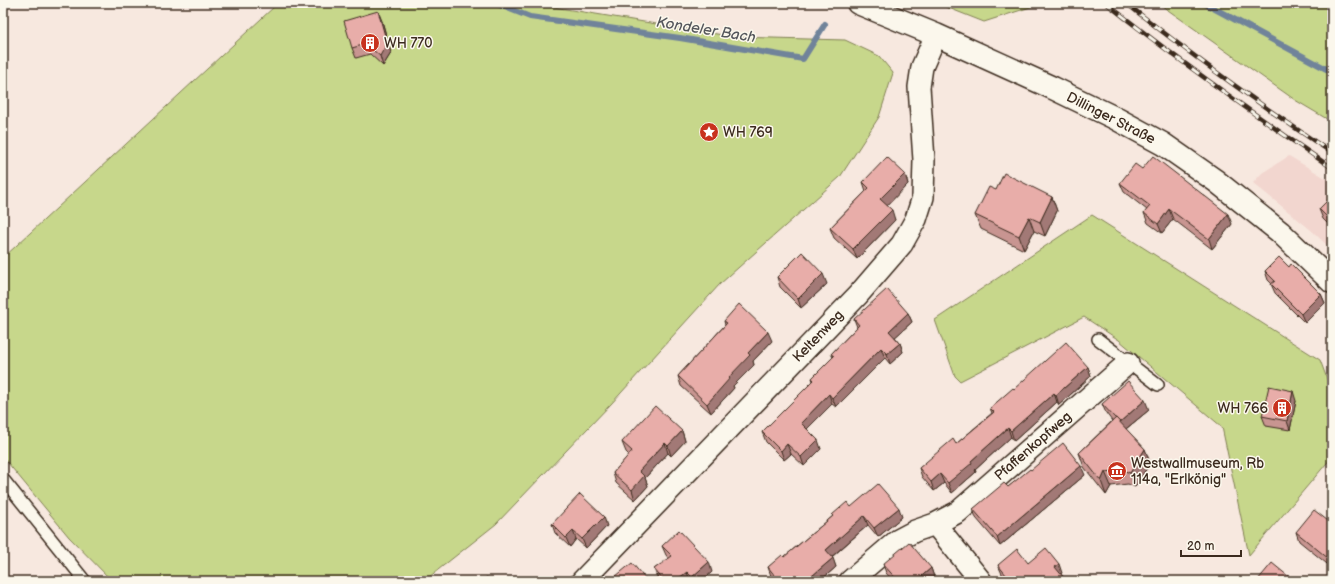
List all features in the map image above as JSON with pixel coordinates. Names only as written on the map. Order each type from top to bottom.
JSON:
[{"type":"street","name":"Dillinger Straße","points":[[858,3],[936,35],[1060,92],[1115,118],[1163,144],[1216,181],[1280,232],[1332,282]]},
{"type":"street","name":"Keltenweg","points":[[582,581],[852,301],[902,244],[916,219],[923,196],[924,160],[919,87],[922,67],[936,35]]},
{"type":"street","name":"Pfaffenkopfweg","points":[[850,581],[898,540],[958,512],[1128,363]]},
{"type":"street","points":[[935,524],[981,581]]},
{"type":"lane","points":[[1098,339],[1158,385]]},
{"type":"lane","points":[[3,479],[85,581]]},
{"type":"shaded area","points":[[1289,156],[1332,182],[1332,250],[1311,230],[1253,183],[1262,173]]},
{"type":"green space","points":[[270,3],[529,3],[735,37],[845,40],[879,56],[893,73],[879,117],[840,177],[720,284],[611,404],[496,524],[424,581],[112,581],[69,537],[3,457],[3,258],[275,6]]},
{"type":"green space","points":[[936,3],[1043,3],[984,22]]},
{"type":"green space","points":[[1158,3],[1332,3],[1332,122],[1295,100]]},
{"type":"green space","points":[[1092,215],[1320,360],[1332,392],[1332,457],[1249,555],[1222,427],[1119,340],[1084,317],[960,381],[955,376],[935,320]]},
{"type":"building","name":"WH 770","points":[[378,11],[387,43],[380,56],[366,44],[352,48],[344,21]]},
{"type":"building","points":[[1153,156],[1228,214],[1209,239],[1169,209],[1158,224],[1144,213],[1150,206],[1120,183],[1135,164],[1142,169]]},
{"type":"building","points":[[887,157],[905,174],[880,199],[892,210],[853,249],[830,228],[869,188],[863,182]]},
{"type":"building","points":[[1004,173],[1052,197],[1040,222],[1029,217],[1019,236],[975,215],[989,187],[996,190]]},
{"type":"building","points":[[1332,196],[1332,222],[1319,209]]},
{"type":"building","points":[[802,252],[823,274],[798,299],[777,277]]},
{"type":"building","points":[[1279,257],[1289,267],[1291,264],[1321,294],[1301,314],[1271,284],[1275,281],[1265,271]]},
{"type":"building","points":[[887,289],[908,313],[889,331],[900,343],[887,354],[881,348],[832,398],[829,394],[801,423],[818,440],[801,457],[787,444],[781,451],[762,432],[814,380],[812,378],[834,356],[831,354],[859,325],[854,319]]},
{"type":"building","points":[[739,304],[768,332],[748,353],[750,355],[729,377],[730,378],[707,404],[678,376],[727,323],[724,321]]},
{"type":"building","points":[[1066,342],[1088,367],[1056,395],[1054,393],[1011,431],[1008,428],[971,461],[972,463],[948,483],[940,474],[931,482],[919,468],[953,439],[956,444],[994,412],[990,408],[1013,388],[1014,389]]},
{"type":"building","points":[[1128,381],[1145,400],[1120,422],[1102,404]]},
{"type":"building","points":[[1269,386],[1293,391],[1287,421],[1262,416]]},
{"type":"building","points":[[655,406],[682,431],[668,446],[665,443],[639,471],[644,476],[632,490],[613,473],[632,451],[622,442]]},
{"type":"building","points":[[1116,418],[1145,449],[1130,473],[1123,470],[1105,472],[1101,481],[1079,453]]},
{"type":"building","points":[[1063,443],[1081,466],[997,537],[973,509],[1004,483],[1008,487]]},
{"type":"building","points":[[878,484],[899,508],[874,528],[864,516],[826,550],[833,558],[806,581],[799,575],[792,581],[779,581],[768,567],[782,555],[784,557],[833,516],[832,515],[847,502],[851,507]]},
{"type":"building","points":[[580,494],[604,517],[582,539],[573,531],[566,538],[552,524]]},
{"type":"building","points":[[1314,510],[1332,524],[1332,555],[1329,559],[1296,532]]},
{"type":"building","points":[[679,530],[709,562],[692,577],[687,572],[675,581],[664,581],[654,569],[672,556],[662,546]]},
{"type":"building","points":[[909,542],[931,568],[916,581],[898,581],[883,564]]},
{"type":"building","points":[[1046,548],[1059,564],[1055,567],[1064,578],[1060,581],[1011,581],[998,565],[1017,549],[1028,563]]},
{"type":"building","points":[[632,563],[647,581],[610,581]]},
{"type":"building","points":[[1272,563],[1294,581],[1257,581]]},
{"type":"building","points":[[487,577],[490,581],[482,581]]},
{"type":"waterway","name":"Kondeler Bach","points":[[495,3],[530,17],[680,38],[803,59],[825,24]]},
{"type":"waterway","name":"Kondeler Bach","points":[[1204,3],[1332,72]]},
{"type":"railway","points":[[1106,3],[1161,46],[1332,168]]},
{"type":"railway","points":[[1126,3],[1228,80],[1332,153]]},
{"type":"place","name":"WH 770","points":[[370,43]]},
{"type":"place","name":"WH 769","points":[[709,132]]},
{"type":"place","name":"WH 766","points":[[1282,408]]},
{"type":"place","name":"Westwallmuseum, Rb 114a, \"Erlkönig\"","points":[[1117,471]]}]
